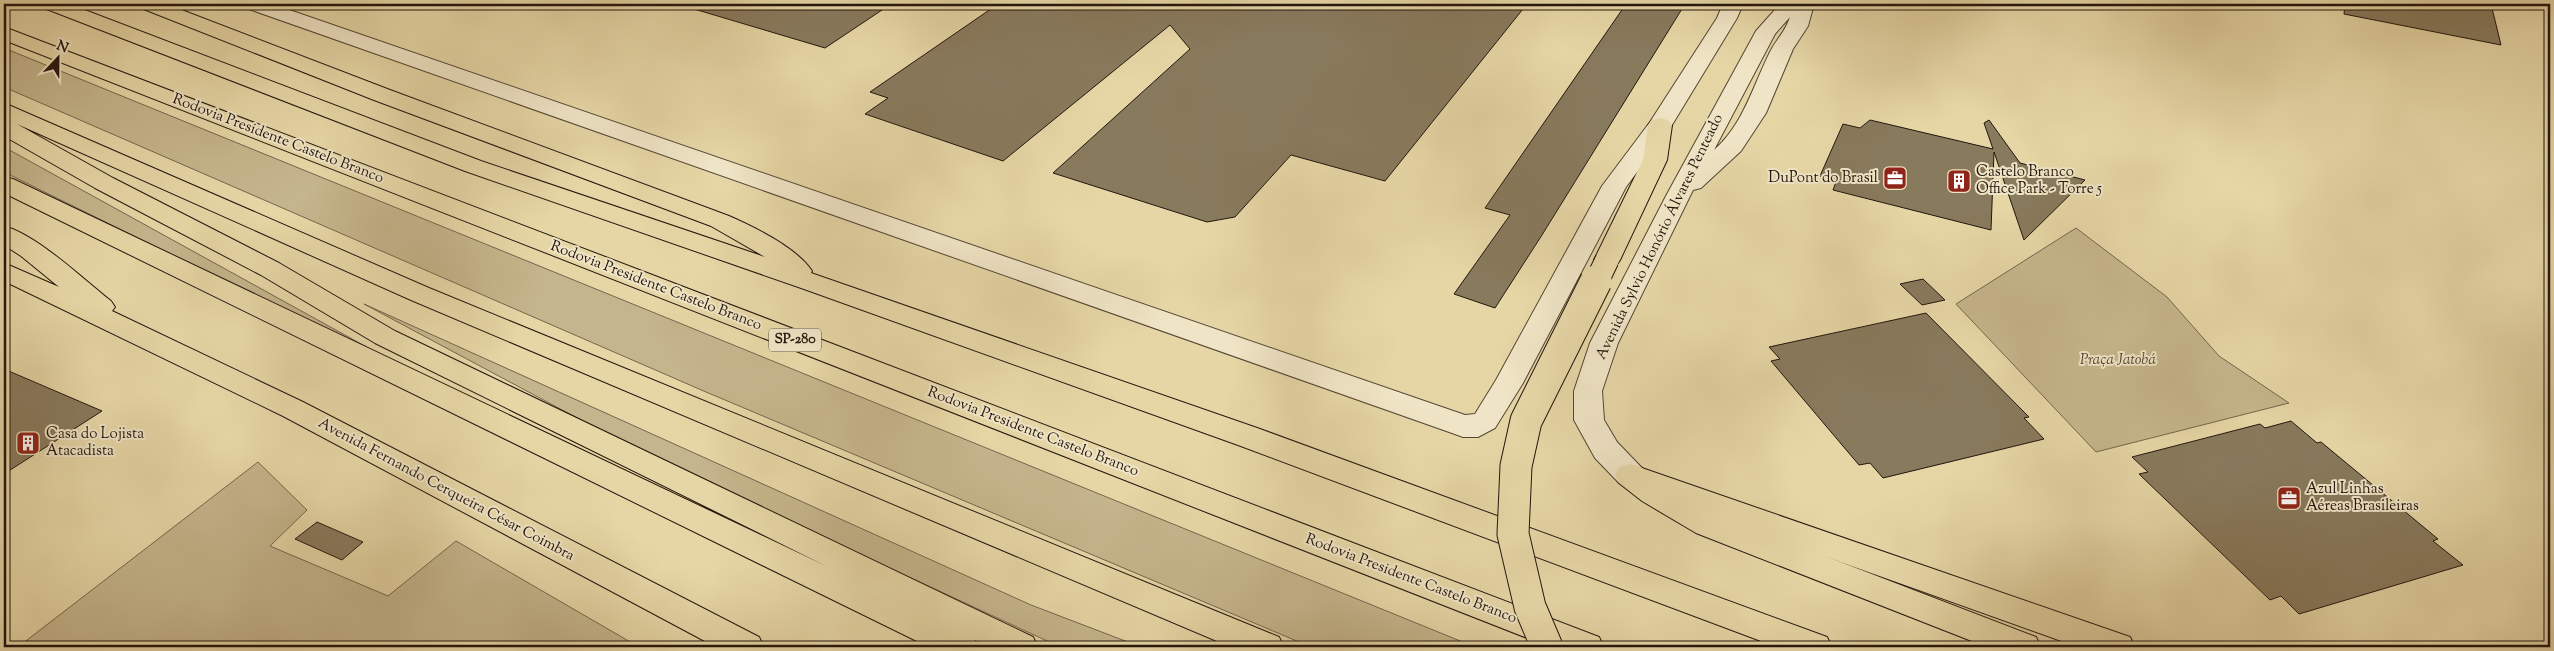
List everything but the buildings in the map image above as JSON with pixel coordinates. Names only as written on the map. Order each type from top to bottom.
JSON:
[{"type":"main road","points":[[51,4],[473,166],[813,283],[1240,434],[1815,647]]},
{"type":"main road","points":[[148,4],[382,95],[738,228],[766,245],[813,283]]},
{"type":"main road","name":"Rodovia Presidente Castelo Branco","points":[[4,33],[1587,647]]},
{"type":"main road","points":[[4,110],[420,294],[1268,647]]},
{"type":"main road","points":[[4,126],[104,183],[270,269],[385,337],[1021,647]]},
{"type":"main road","points":[[1547,647],[1530,607],[1513,534],[1516,466],[1526,421],[1655,160],[1660,126]]},
{"type":"main road","points":[[4,184],[961,647]]},
{"type":"main road","points":[[4,234],[30,250],[141,339]]},
{"type":"main road","points":[[4,272],[141,339]]},
{"type":"main road","name":"Avenida Fernando Cerqueira César Coimbra","points":[[141,339],[293,409],[747,647]]},
{"type":"main road","points":[[1630,475],[1653,494],[1707,524],[2024,647]]},
{"type":"main road","points":[[1630,475],[2118,647]]},
{"type":"street","points":[[253,4],[1463,426],[1478,426],[1485,421],[1509,383],[1614,186],[1660,126],[1734,8]]},
{"type":"street","points":[[1766,31],[1779,4]]},
{"type":"street","name":"Avenida Sylvio Honório Álvares Penteado","points":[[1630,475],[1597,438],[1589,420],[1588,391],[1604,343],[1678,196],[1766,31],[1791,4]]},
{"type":"street","points":[[1678,196],[1733,146],[1755,113],[1782,49],[1798,26],[1804,4]]},
{"type":"green space","points":[[4,48],[1475,647],[1311,647],[706,392],[4,87]]},
{"type":"green space","points":[[4,147],[432,383],[4,172]]},
{"type":"green space","name":"Praça Jatobá","points":[[2076,228],[2167,297],[2219,356],[2289,403],[2096,452],[1956,304]]},
{"type":"green space","points":[[364,304],[1031,605],[1141,647],[1060,647],[652,458]]},
{"type":"green space","points":[[258,462],[307,510],[270,546],[388,596],[456,541],[639,647],[18,647]]},
{"type":"place","name":"DuPont do Brasil","points":[[1895,178]]},
{"type":"place","name":"Castelo Branco Office Park - Torre 5","points":[[1959,181]]},
{"type":"place","name":"Casa do Lojista Atacadista","points":[[28,443]]},
{"type":"place","name":"Azul Linhas Aéreas Brasileiras","points":[[2289,498]]}]
